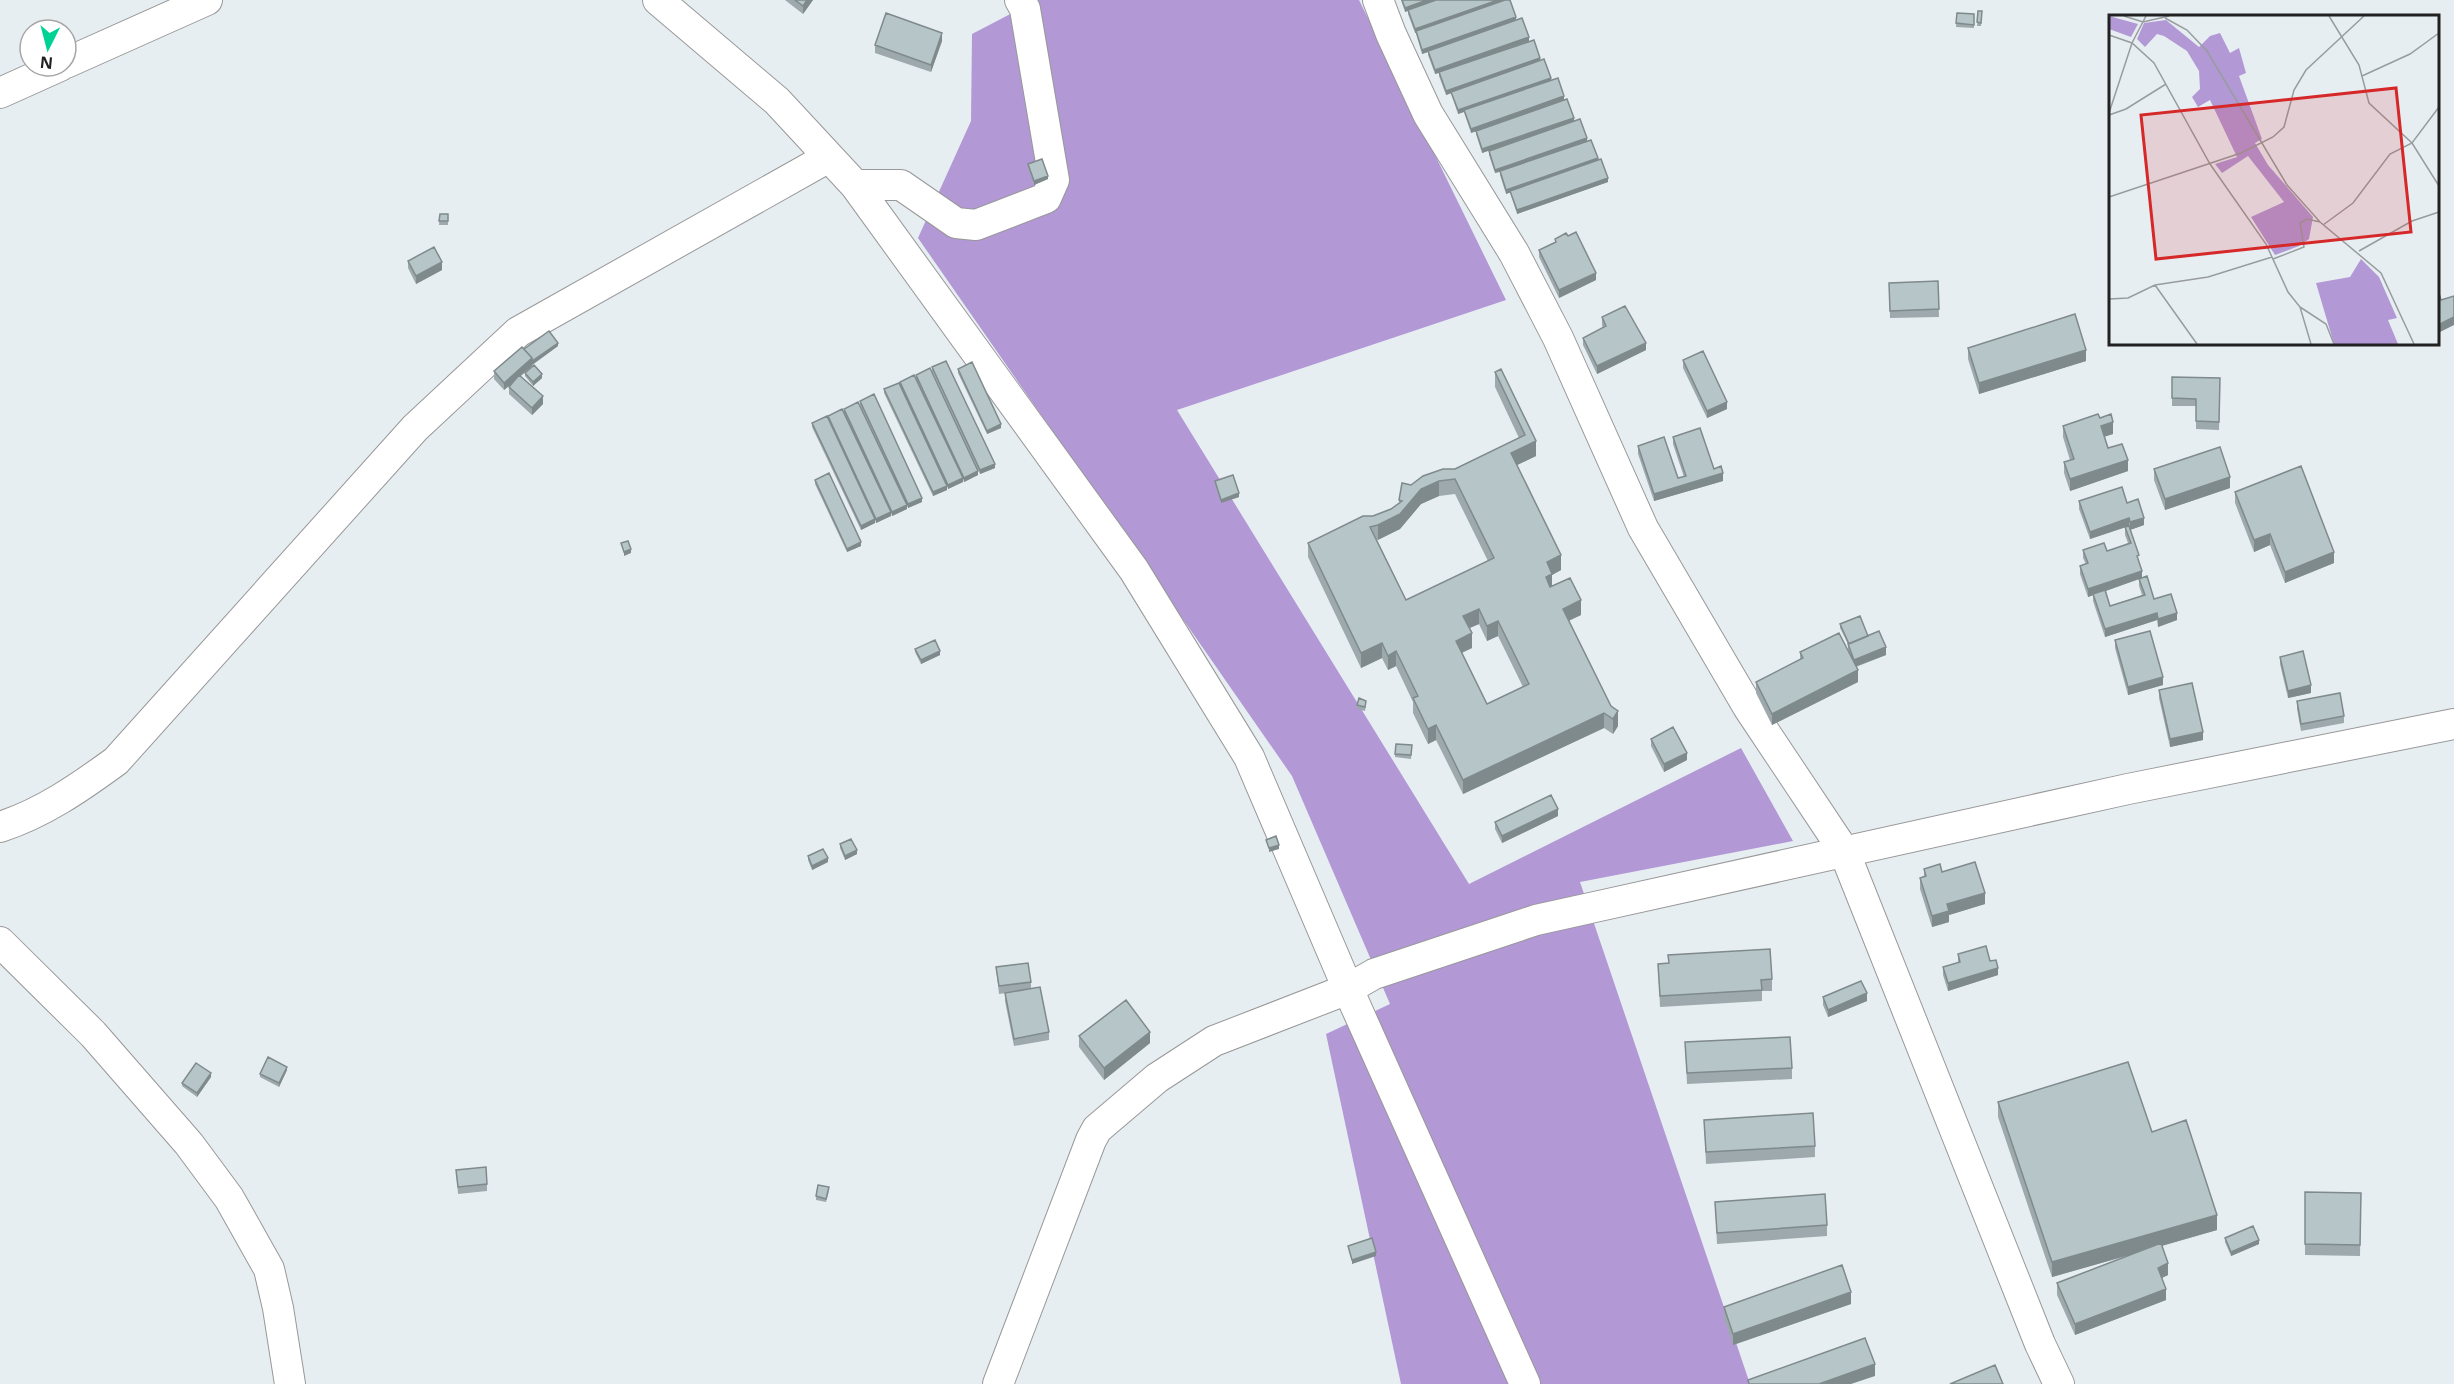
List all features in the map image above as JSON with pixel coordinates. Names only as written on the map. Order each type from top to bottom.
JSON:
[{"type":"street","points":[[78,58],[207,0]]},
{"type":"street","points":[[658,0],[777,101],[855,185],[1153,599],[1249,757],[1348,989],[1525,1384]]},
{"type":"street","points":[[855,185],[901,185],[956,223],[976,225],[1046,198],[1054,180],[1024,9],[1020,0]]},
{"type":"street","points":[[1378,0],[1428,114],[1514,253],[1558,338],[1643,528],[1748,707],[1814,802],[1844,851],[2040,1344],[2058,1384]]},
{"type":"street","points":[[0,93],[33,78]]},
{"type":"street","points":[[0,827],[21,820],[70,795],[116,761],[415,428],[518,332],[829,157]]},
{"type":"street","points":[[998,1384],[1090,1140],[1097,1129],[1157,1078],[1214,1041],[1348,989],[1374,974],[1536,920],[2128,789],[2454,724]]},
{"type":"street","points":[[0,942],[93,1035],[189,1144],[229,1198],[268,1269],[278,1308],[290,1384]]},
{"type":"shaded area","points":[[1037,0],[1359,0],[1506,300],[1177,410],[1469,884],[1741,748],[1793,841],[1580,882],[1750,1384],[1401,1384],[1326,1034],[1390,1004],[1292,776],[918,238],[971,121],[972,34]]},
{"type":"building","points":[[795,0],[807,0],[803,6]]},
{"type":"building","points":[[1402,0],[1427,0],[1405,8]]},
{"type":"building","points":[[1436,0],[1498,0],[1415,29],[1408,10]]},
{"type":"building","points":[[1510,0],[1516,17],[1422,50],[1416,31]]},
{"type":"building","points":[[1978,11],[1982,11],[1981,23],[1977,22]]},
{"type":"building","points":[[886,13],[942,33],[931,65],[875,45]]},
{"type":"building","points":[[1957,13],[1974,14],[1974,25],[1956,23]]},
{"type":"building","points":[[1522,18],[1529,37],[1435,70],[1428,51]]},
{"type":"building","points":[[1534,40],[1540,58],[1446,91],[1439,72]]},
{"type":"building","points":[[1544,59],[1551,78],[1458,110],[1451,92]]},
{"type":"building","points":[[1558,78],[1564,96],[1471,129],[1464,110]]},
{"type":"building","points":[[1567,99],[1574,118],[1482,149],[1476,131]]},
{"type":"building","points":[[1580,119],[1587,138],[1495,170],[1489,151]]},
{"type":"building","points":[[1591,140],[1598,158],[1506,190],[1500,171]]},
{"type":"building","points":[[1042,159],[1048,176],[1034,181],[1028,164]]},
{"type":"building","points":[[1601,159],[1608,178],[1517,210],[1510,191]]},
{"type":"building","points":[[440,214],[448,214],[448,221],[439,221]]},
{"type":"building","points":[[1576,232],[1596,273],[1559,290],[1539,250],[1556,242],[1555,239],[1566,233],[1568,236]]},
{"type":"building","points":[[434,247],[442,262],[416,276],[408,261]]},
{"type":"building","points":[[1938,281],[1939,309],[1890,311],[1889,283]]},
{"type":"building","points":[[2439,293],[2441,300],[2454,296],[2454,317],[2439,324]]},
{"type":"building","points":[[1625,306],[1646,343],[1597,366],[1583,338],[1606,326],[1602,317]]},
{"type":"building","points":[[2075,314],[2086,350],[1979,383],[1968,348]]},
{"type":"building","points":[[549,331],[558,343],[532,361],[524,349]]},
{"type":"building","points":[[522,347],[532,358],[504,383],[494,371]]},
{"type":"building","points":[[1703,351],[1727,402],[1707,411],[1683,360]]},
{"type":"building","points":[[946,361],[995,464],[980,470],[932,367]]},
{"type":"building","points":[[972,362],[1001,424],[987,431],[958,369]]},
{"type":"building","points":[[534,365],[542,374],[533,382],[525,373]]},
{"type":"building","points":[[930,368],[978,471],[964,478],[916,375]]},
{"type":"building","points":[[1501,369],[1536,441],[1511,453],[1561,555],[1547,562],[1552,574],[1546,577],[1550,587],[1570,578],[1581,600],[1563,609],[1611,706],[1618,711],[1613,719],[1604,713],[1463,780],[1436,725],[1428,729],[1413,698],[1418,696],[1396,651],[1388,656],[1382,643],[1361,653],[1308,543],[1363,516],[1373,516],[1391,509],[1402,501],[1399,500],[1402,483],[1411,485],[1423,476],[1443,469],[1455,469],[1525,435],[1495,372]],"holes":[[[1455,479],[1494,558],[1406,600],[1370,527],[1400,514],[1421,489],[1439,481]],[[1479,609],[1487,626],[1498,621],[1529,684],[1487,704],[1456,641],[1472,633],[1463,616]]]},
{"type":"building","points":[[519,375],[543,396],[532,408],[509,387]]},
{"type":"building","points":[[914,375],[963,478],[948,485],[900,382]]},
{"type":"building","points":[[2172,377],[2220,378],[2219,422],[2196,421],[2196,399],[2172,398]]},
{"type":"building","points":[[899,383],[947,486],[933,492],[884,389]]},
{"type":"building","points":[[874,394],[922,498],[908,504],[860,401]]},
{"type":"building","points":[[858,402],[907,505],[892,512],[844,409]]},
{"type":"building","points":[[842,409],[891,512],[876,519],[828,416]]},
{"type":"building","points":[[2098,414],[2100,418],[2111,414],[2113,422],[2101,426],[2108,448],[2122,444],[2128,460],[2070,479],[2064,462],[2074,459],[2063,426]]},
{"type":"building","points":[[827,416],[875,519],[861,526],[812,423]]},
{"type":"building","points":[[1700,428],[1714,469],[1721,466],[1723,473],[1654,494],[1638,446],[1664,437],[1678,478],[1686,476],[1673,437]]},
{"type":"building","points":[[2220,447],[2230,477],[2165,499],[2154,469]]},
{"type":"building","points":[[2301,466],[2334,552],[2285,572],[2270,534],[2254,540],[2235,492]]},
{"type":"building","points":[[829,473],[861,542],[847,549],[815,480]]},
{"type":"building","points":[[1233,475],[1239,493],[1221,500],[1215,481]]},
{"type":"building","points":[[2122,487],[2127,503],[2138,499],[2144,518],[2130,522],[2129,518],[2090,532],[2079,501]]},
{"type":"building","points":[[2129,526],[2142,571],[2088,589],[2080,566],[2088,563],[2083,550],[2104,543],[2107,551],[2131,543],[2125,527]]},
{"type":"building","points":[[628,541],[631,549],[624,552],[621,543]]},
{"type":"building","points":[[2147,576],[2154,599],[2171,594],[2177,613],[2158,619],[2157,613],[2105,629],[2093,594],[2105,590],[2110,606],[2145,595],[2139,579]]},
{"type":"building","points":[[1860,616],[1868,636],[1849,644],[1840,624]]},
{"type":"building","points":[[1879,631],[1886,647],[1854,660],[1848,644]]},
{"type":"building","points":[[2150,631],[2163,677],[2128,687],[2115,640]]},
{"type":"building","points":[[1839,633],[1858,670],[1772,714],[1756,682],[1803,658],[1800,652]]},
{"type":"building","points":[[935,640],[940,651],[921,660],[915,649]]},
{"type":"building","points":[[2303,651],[2311,685],[2288,691],[2280,657]]},
{"type":"building","points":[[2192,683],[2203,732],[2170,739],[2159,690]]},
{"type":"building","points":[[2340,693],[2344,716],[2301,724],[2297,701]]},
{"type":"building","points":[[1359,698],[1366,701],[1365,707],[1357,705]]},
{"type":"building","points":[[1673,727],[1687,753],[1664,764],[1651,739]]},
{"type":"building","points":[[1396,744],[1412,745],[1411,755],[1395,754]]},
{"type":"building","points":[[1551,795],[1558,809],[1502,836],[1495,822]]},
{"type":"building","points":[[1276,836],[1279,845],[1269,848],[1266,840]]},
{"type":"building","points":[[851,839],[857,850],[845,856],[840,844]]},
{"type":"building","points":[[823,849],[828,858],[812,866],[808,856]]},
{"type":"building","points":[[1975,862],[1985,893],[1947,904],[1949,911],[1932,916],[1920,878],[1926,876],[1924,869],[1940,864],[1942,872]]},
{"type":"building","points":[[1986,946],[1990,961],[1996,960],[1998,968],[1948,983],[1943,967],[1960,962],[1958,954]]},
{"type":"building","points":[[1770,949],[1772,979],[1761,980],[1762,990],[1660,996],[1658,964],[1669,963],[1668,955]]},
{"type":"building","points":[[1028,963],[1031,982],[999,986],[996,967]]},
{"type":"building","points":[[1861,981],[1867,993],[1828,1010],[1823,997]]},
{"type":"building","points":[[1040,987],[1049,1032],[1014,1039],[1005,993]]},
{"type":"building","points":[[1126,1000],[1150,1032],[1104,1068],[1079,1036]]},
{"type":"building","points":[[1790,1037],[1792,1068],[1687,1073],[1685,1042]]},
{"type":"building","points":[[268,1057],[287,1067],[279,1083],[260,1074]]},
{"type":"building","points":[[2128,1062],[2152,1132],[2186,1120],[2217,1215],[2052,1262],[1998,1102]]},
{"type":"building","points":[[196,1063],[211,1073],[197,1093],[182,1083]]},
{"type":"building","points":[[1813,1113],[1815,1146],[1706,1152],[1704,1120]]},
{"type":"building","points":[[486,1167],[487,1184],[458,1187],[456,1170]]},
{"type":"building","points":[[818,1185],[829,1187],[826,1199],[816,1196]]},
{"type":"building","points":[[2305,1192],[2361,1193],[2360,1245],[2305,1244]]},
{"type":"building","points":[[1825,1194],[1827,1225],[1717,1233],[1715,1202]]},
{"type":"building","points":[[2253,1226],[2259,1240],[2231,1252],[2225,1238]]},
{"type":"building","points":[[1372,1238],[1376,1252],[1352,1260],[1348,1246]]},
{"type":"building","points":[[2161,1243],[2168,1263],[2158,1268],[2166,1289],[2075,1324],[2057,1283]]},
{"type":"building","points":[[1842,1265],[1851,1292],[1733,1334],[1724,1307]]},
{"type":"building","points":[[1865,1338],[1875,1364],[1819,1384],[1749,1384],[1748,1380]]},
{"type":"building","points":[[1995,1365],[2003,1384],[1950,1384]]}]
